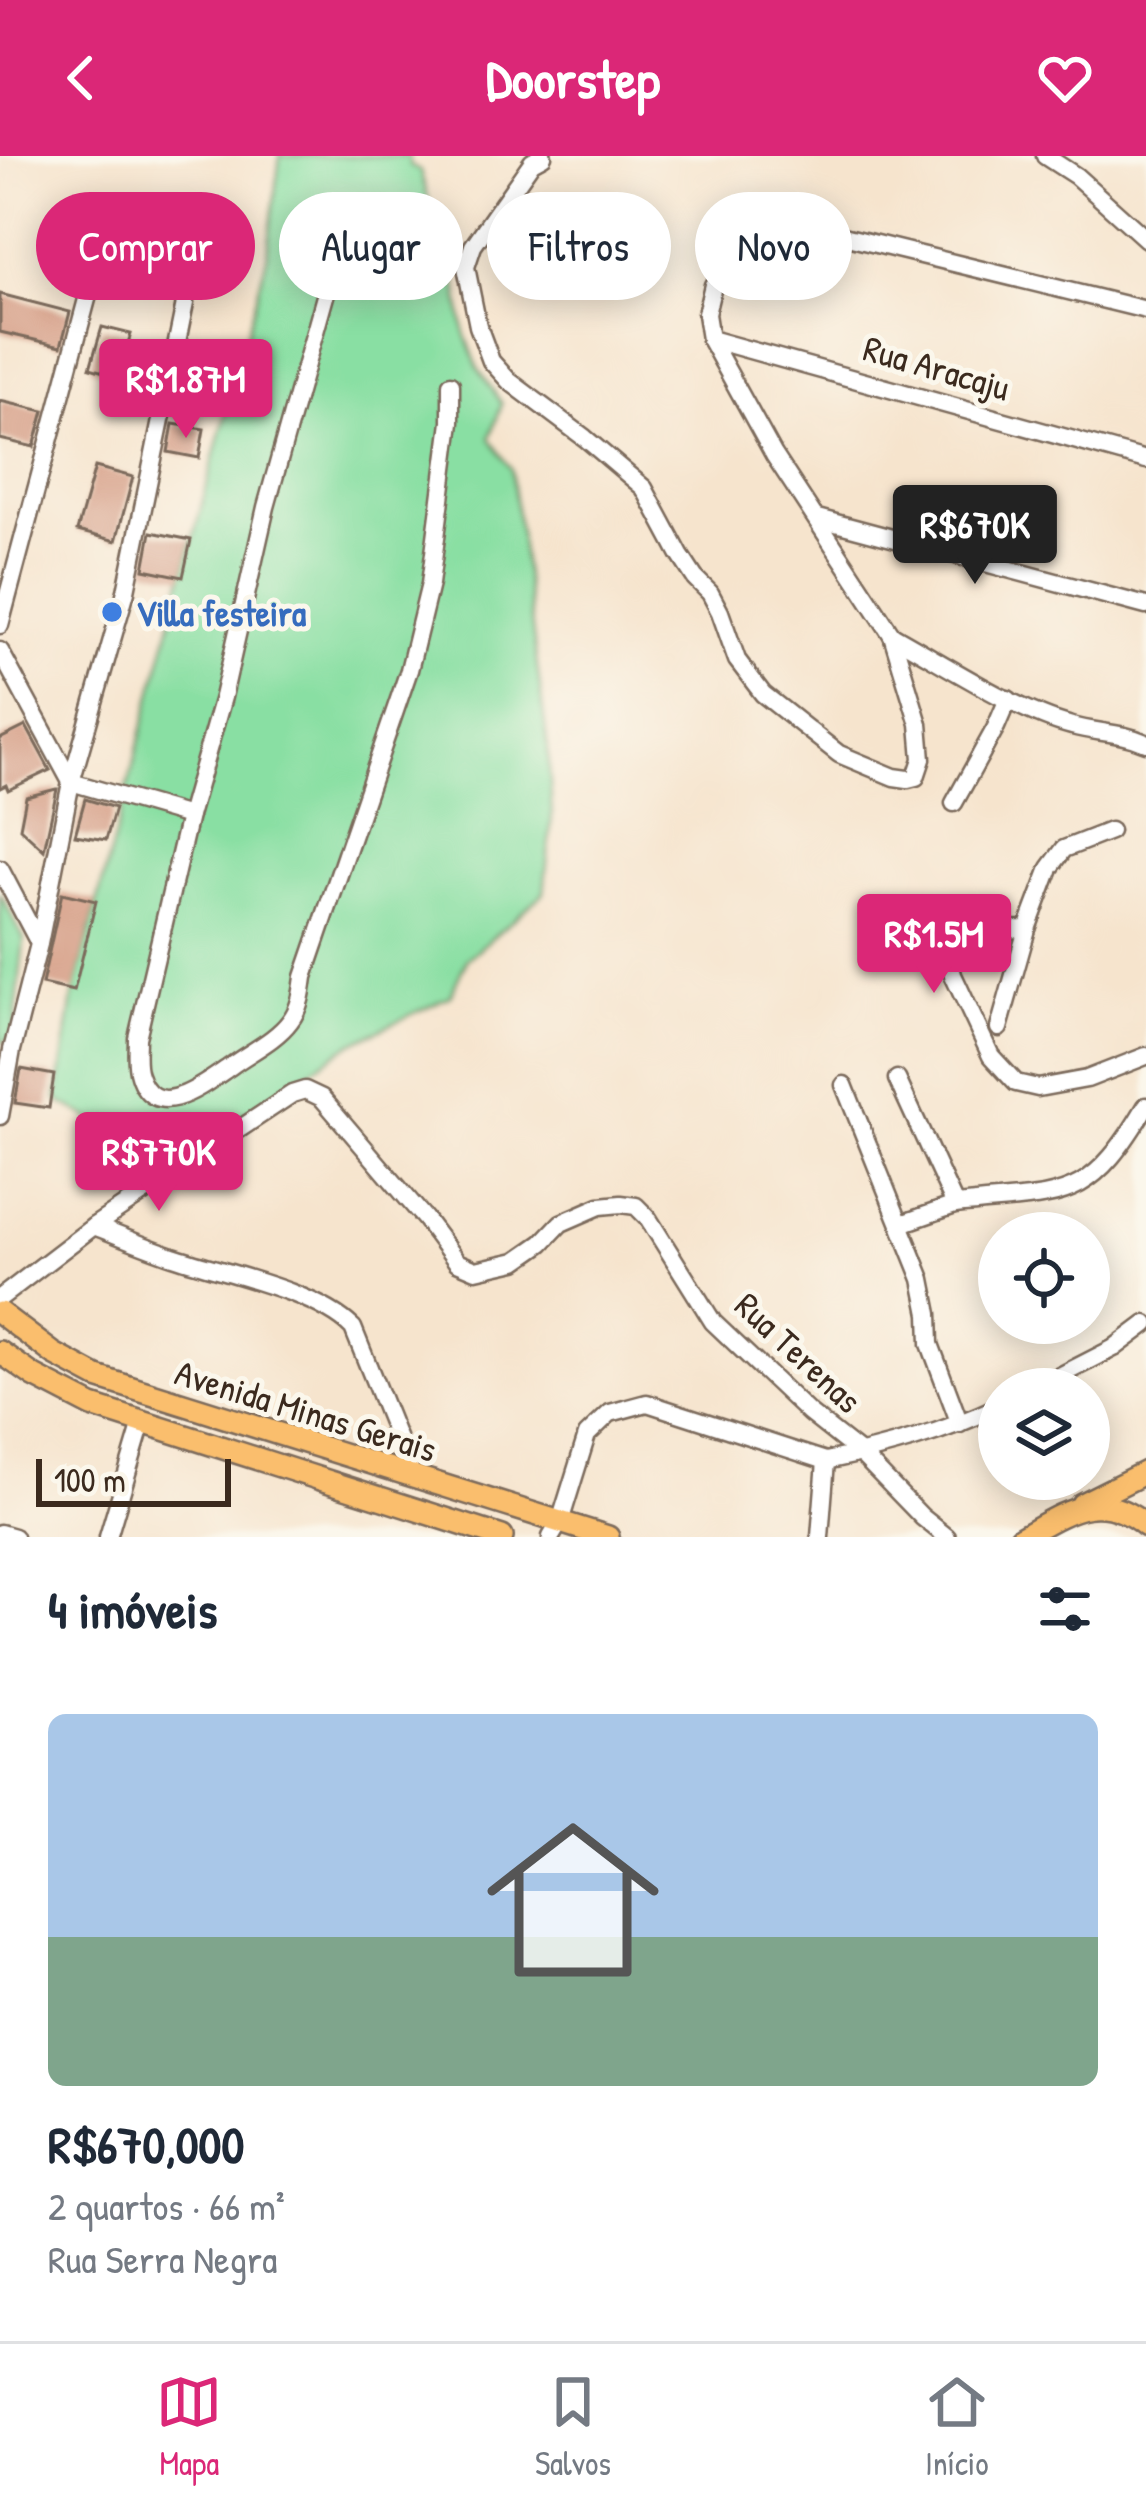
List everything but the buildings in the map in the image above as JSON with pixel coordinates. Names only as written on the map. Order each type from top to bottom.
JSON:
[{"type":"main road","name":"Avenida Minas Gerais","points":[[0,1313],[54,1354],[98,1377],[413,1477],[555,1530],[608,1537]]},
{"type":"main road","name":"Avenida Minas Gerais","points":[[0,1352],[64,1393],[142,1423],[502,1537]]},
{"type":"main road","points":[[1021,1537],[1146,1472]]},
{"type":"main road","points":[[1073,1508],[1103,1505],[1123,1510],[1146,1526]]},
{"type":"street","points":[[543,156],[532,162],[473,246],[466,267],[491,361],[509,381],[644,488],[680,555],[710,592],[736,660],[763,694],[839,754],[894,777],[916,777],[922,759],[919,724],[892,635],[774,455],[710,338],[706,314],[712,286],[729,258],[751,241],[783,231],[831,233],[1146,310]]},
{"type":"street","points":[[1045,156],[1076,176],[1146,239]]},
{"type":"street","points":[[0,625],[110,213],[125,212],[141,220],[185,303],[126,591],[71,782],[40,944],[6,1050],[0,1116]]},
{"type":"street","points":[[324,300],[266,507],[137,1038],[137,1071],[149,1091],[171,1099],[193,1092],[280,1032],[302,998],[304,977],[409,670],[425,605],[448,455],[452,384]]},
{"type":"street","name":"Rua Aracaju","points":[[710,338],[1146,460]]},
{"type":"street","points":[[817,518],[1146,604]]},
{"type":"street","points":[[892,635],[1008,699],[1072,727],[1104,730],[1146,743]]},
{"type":"street","points":[[0,651],[71,782],[189,816]]},
{"type":"street","points":[[953,802],[1008,699]]},
{"type":"street","points":[[999,1028],[1050,868],[1064,849],[1110,831]]},
{"type":"street","points":[[0,869],[40,944]]},
{"type":"street","points":[[1027,929],[983,930],[958,946],[950,960],[991,1056],[1003,1070],[1016,1083],[1037,1088],[1087,1079],[1146,1056]]},
{"type":"street","points":[[897,1079],[955,1205]]},
{"type":"street","points":[[844,1084],[922,1279],[930,1344],[960,1424]]},
{"type":"street","name":"Rua Terenas","points":[[94,1226],[292,1094],[305,1090],[322,1098],[457,1262],[476,1270],[516,1261],[561,1223],[584,1212],[600,1206],[636,1206],[713,1322],[947,1537]]},
{"type":"street","points":[[901,1224],[955,1205],[1037,1198],[1076,1188],[1098,1174],[1125,1142],[1146,1106]]},
{"type":"street","points":[[0,1298],[94,1226],[298,1297],[341,1316],[353,1328],[413,1477]]},
{"type":"street","points":[[1075,1368],[1146,1324]]},
{"type":"street","points":[[555,1530],[587,1435],[610,1413],[646,1403],[826,1461],[905,1443],[978,1416]]},
{"type":"street","points":[[108,1537],[142,1423]]},
{"type":"street","points":[[820,1537],[826,1461]]},
{"type":"street","points":[[0,1533],[14,1537]]},
{"type":"green space","points":[[280,156],[409,156],[410,166],[420,171],[426,192],[279,192],[279,300],[459,300],[478,368],[502,404],[490,438],[511,469],[548,748],[552,816],[544,893],[467,959],[450,996],[352,1043],[170,1163],[57,1100],[74,991],[267,257]]},
{"type":"green space","points":[[0,893],[24,939],[14,1033],[0,1043]]},
{"type":"place","name":"Villa festeira","points":[[112,612]]}]
